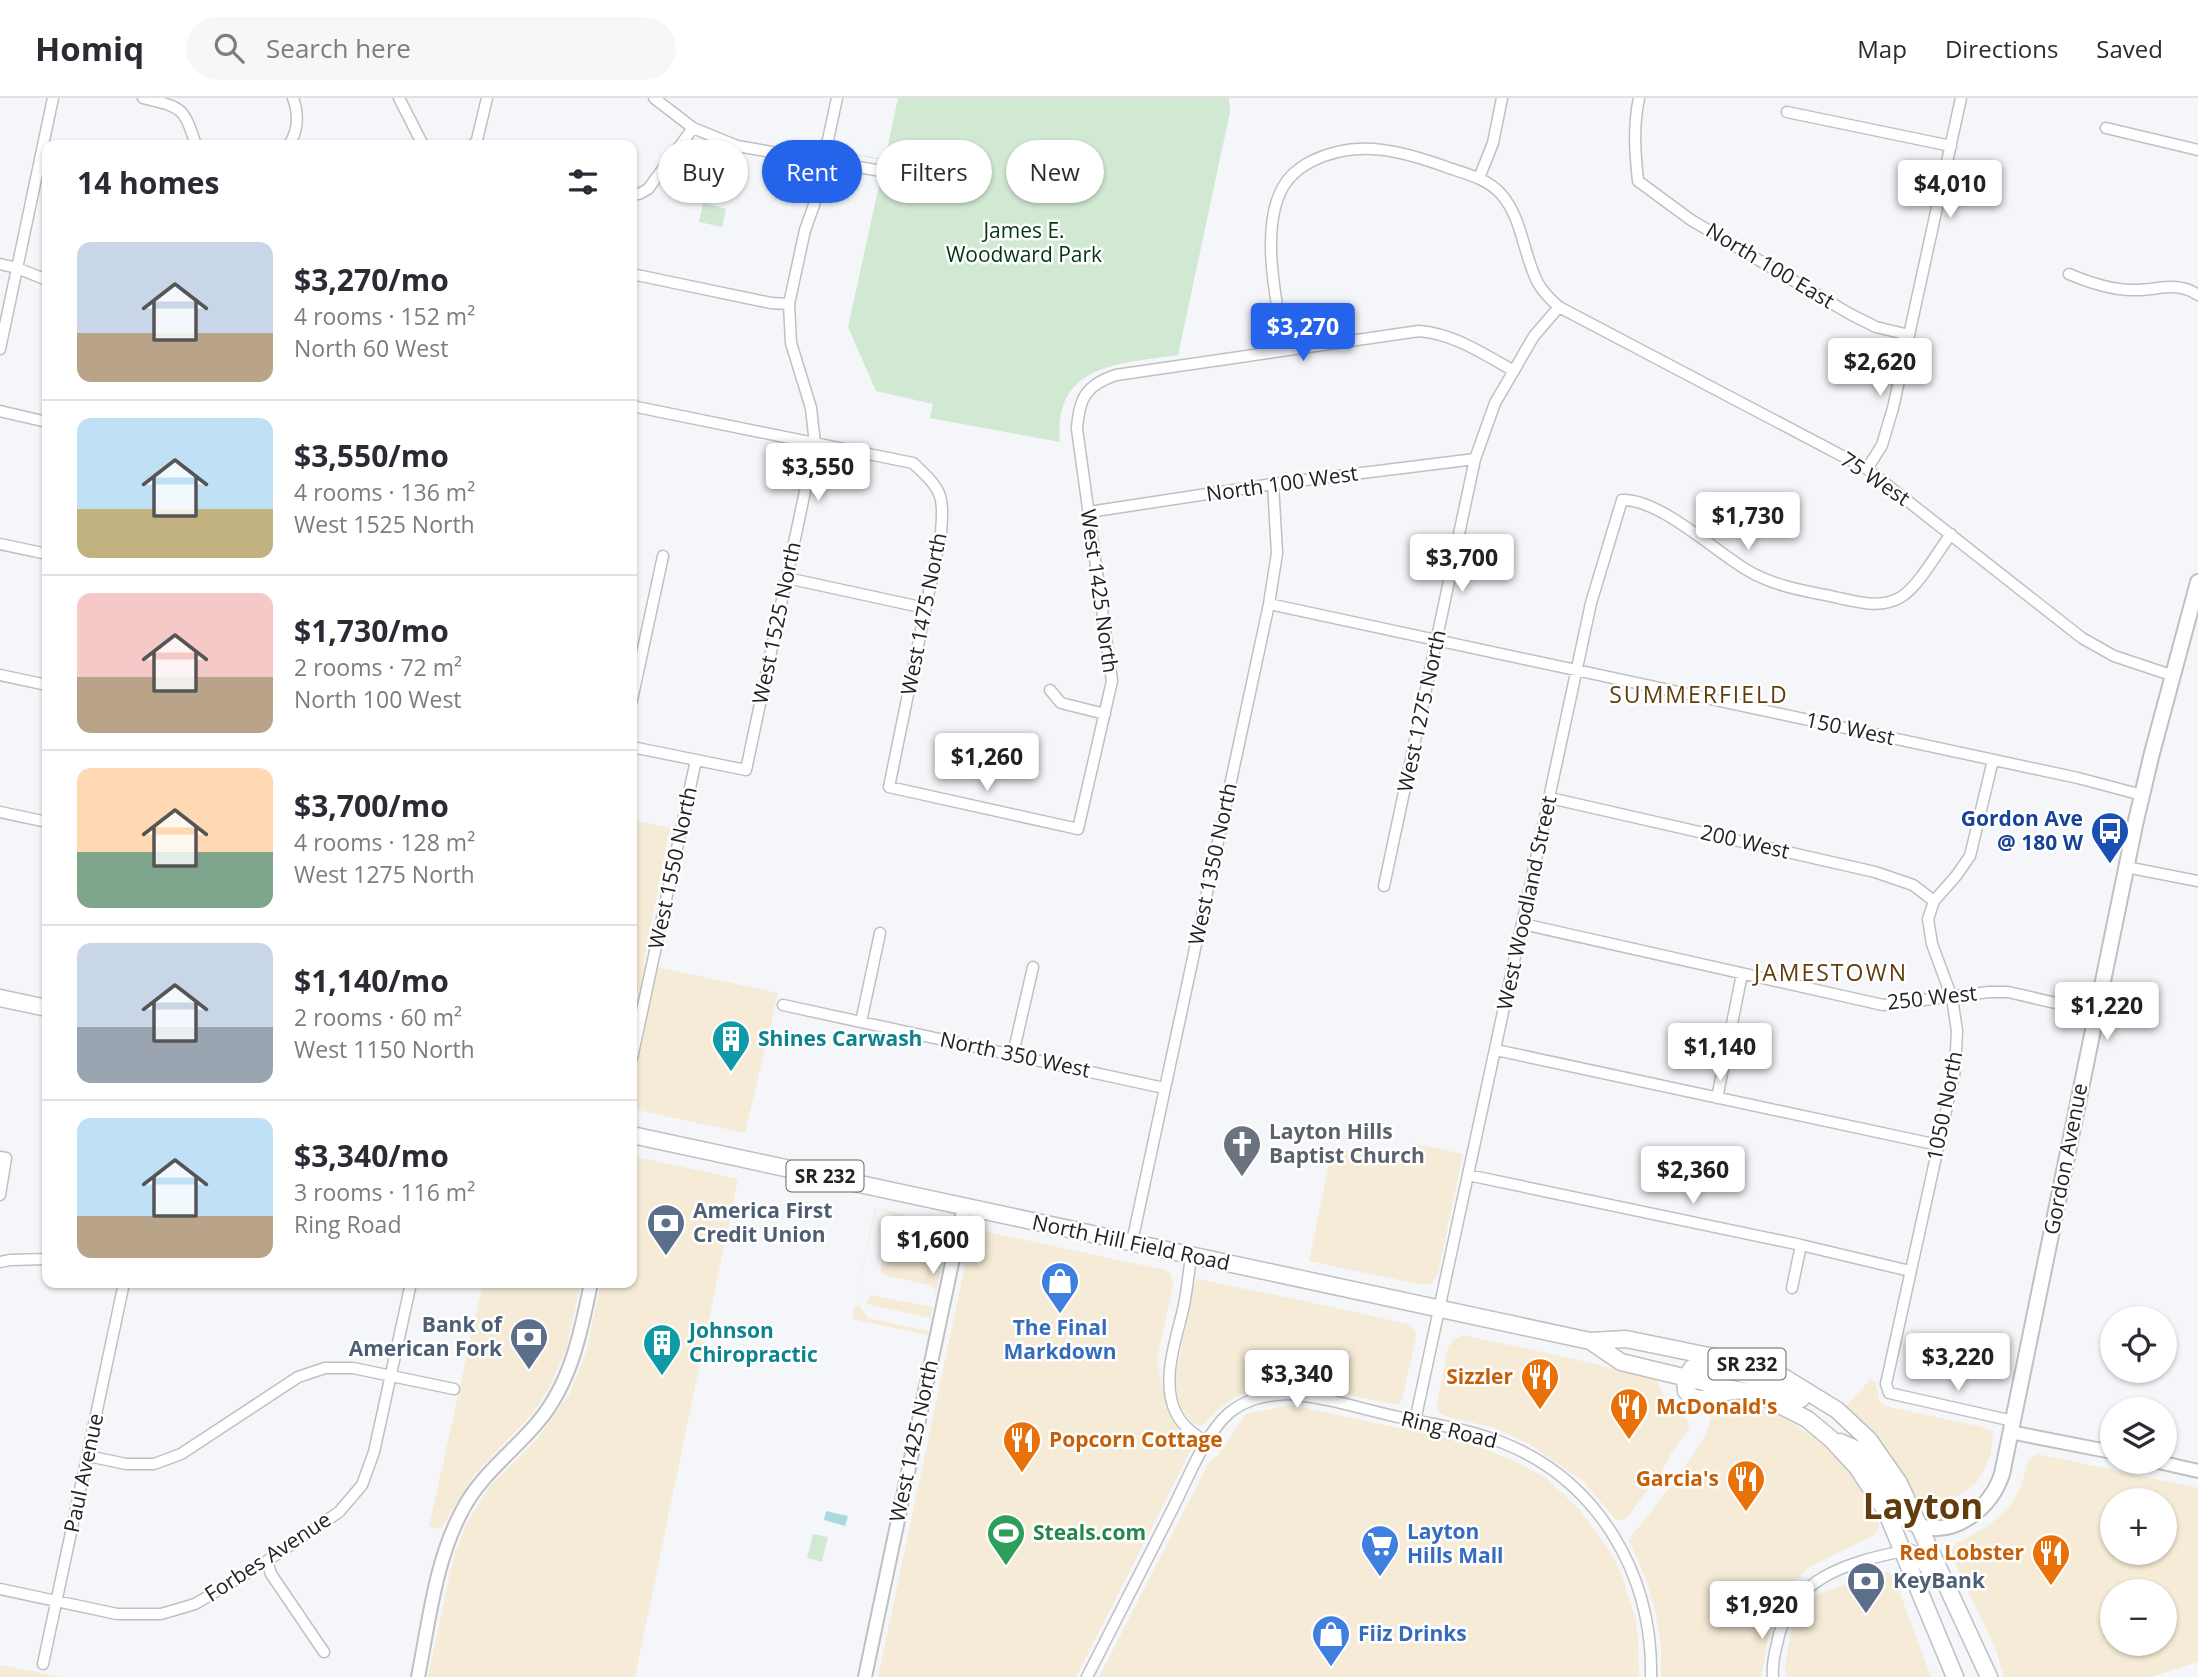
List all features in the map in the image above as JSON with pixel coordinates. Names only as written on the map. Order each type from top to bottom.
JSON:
[{"type":"main road","name":"Gordon Avenue","points":[[1923,1526],[1944,1528],[1966,1518],[1984,1505],[2001,1476],[2126,867],[2142,795],[2195,608],[2198,582]]},
{"type":"main road","points":[[0,998],[42,1007]]},
{"type":"main road","name":"North Hill Field Road","points":[[637,1136],[1590,1341]]},
{"type":"main road","name":"SR 232","points":[[1590,1341],[1626,1339],[1748,1364],[1785,1378],[1829,1404],[1869,1440],[1889,1466],[1923,1526],[1989,1677]]},
{"type":"main road","name":"SR 232","points":[[1590,1341],[1621,1362],[1746,1391],[1790,1409],[1831,1439],[1869,1482],[1886,1511],[1955,1677]]},
{"type":"main road","points":[[1686,1377],[1691,1370],[1701,1366],[1746,1375],[1785,1390],[1853,1425]]},
{"type":"main road","points":[[1831,1439],[1858,1450],[1883,1481],[1904,1519],[1923,1526]]},
{"type":"main road","points":[[1903,1551],[1916,1555],[1928,1566],[1953,1621],[1981,1660]]},
{"type":"street","points":[[45,140],[54,98]]},
{"type":"street","points":[[143,98],[176,107],[186,114],[194,140]]},
{"type":"street","points":[[292,140],[297,122],[293,98]]},
{"type":"street","points":[[399,98],[420,140]]},
{"type":"street","points":[[477,140],[486,98]]},
{"type":"street","points":[[654,98],[693,128],[737,146],[762,150]]},
{"type":"street","name":"West 1525 North","points":[[828,140],[837,98]]},
{"type":"street","points":[[1479,178],[1493,143],[1502,98]]},
{"type":"street","name":"North 100 East","points":[[1639,98],[1634,145],[1638,181],[1691,220],[1850,314],[1876,327],[1909,335]]},
{"type":"street","points":[[1867,469],[1882,444],[1893,408],[1961,98]]},
{"type":"street","points":[[1787,112],[1951,146]]},
{"type":"street","points":[[637,194],[648,189],[693,128]]},
{"type":"street","points":[[2106,128],[2198,150]]},
{"type":"street","points":[[1514,371],[1455,338],[1437,332],[1419,331],[1285,350],[1272,276],[1275,212],[1283,187],[1298,169],[1325,154],[1352,148],[1381,148],[1415,156],[1479,178],[1501,194],[1518,225],[1538,282],[1559,307]]},
{"type":"street","points":[[0,349],[42,153]]},
{"type":"street","name":"West 1525 North","points":[[696,760],[746,770],[787,578],[815,444],[811,408],[791,343],[789,304],[805,230],[814,203]]},
{"type":"street","points":[[0,264],[42,278]]},
{"type":"street","points":[[2069,274],[2094,285],[2134,290],[2172,286],[2190,289],[2198,295]]},
{"type":"street","points":[[637,275],[771,303],[789,304]]},
{"type":"street","name":"West 1275 North","points":[[1384,886],[1475,459],[1495,403],[1534,336],[1559,307]]},
{"type":"street","name":"75 West","points":[[1559,307],[1867,469],[2081,638],[2114,656],[2174,676]]},
{"type":"street","name":"West 1425 North","points":[[1078,829],[1112,681],[1077,429],[1078,411],[1086,394],[1096,382],[1116,375],[1285,350]]},
{"type":"street","points":[[637,407],[815,444]]},
{"type":"street","points":[[0,411],[42,421]]},
{"type":"street","name":"West 1475 North","points":[[815,444],[913,463],[935,483],[943,503],[941,533],[888,787],[1078,829]]},
{"type":"street","name":"North 100 West","points":[[1089,512],[1273,484],[1475,459]]},
{"type":"street","name":"West 1350 North","points":[[1132,1242],[1269,604],[1277,553],[1273,484]]},
{"type":"street","name":"West Woodland Street","points":[[1415,1420],[1591,603],[1622,500],[1636,499],[1691,530],[1747,570],[1776,584],[1870,604],[1889,603],[1903,596],[1951,534]]},
{"type":"street","points":[[0,544],[42,553]]},
{"type":"street","points":[[637,677],[663,556]]},
{"type":"street","points":[[787,578],[925,608]]},
{"type":"street","name":"150 West","points":[[1269,604],[1993,760],[2142,795]]},
{"type":"street","points":[[0,675],[42,684]]},
{"type":"street","points":[[1050,690],[1061,703],[1105,714]]},
{"type":"street","points":[[637,748],[696,760]]},
{"type":"street","name":"West 1550 North","points":[[637,1035],[696,760]]},
{"type":"street","points":[[1934,901],[1970,856],[1993,760]]},
{"type":"street","name":"200 West","points":[[1550,798],[1875,872],[1913,885],[1934,901]]},
{"type":"street","points":[[0,812],[42,821]]},
{"type":"street","points":[[2126,867],[2198,881]]},
{"type":"street","name":"1050 North","points":[[1934,901],[1928,919],[1932,944],[1952,998],[1957,1031],[1955,1070],[1886,1384],[1889,1392],[2012,1426]]},
{"type":"street","name":"250 West","points":[[1523,924],[1883,1005],[2008,992],[2095,1012]]},
{"type":"street","points":[[861,1022],[880,933]]},
{"type":"street","points":[[1013,1054],[1033,967]]},
{"type":"street","points":[[1717,1098],[1742,974]]},
{"type":"street","name":"North 350 West","points":[[783,1005],[1164,1088]]},
{"type":"street","points":[[1496,1049],[1938,1145]]},
{"type":"street","points":[[0,1195],[3,1157]]},
{"type":"street","points":[[1468,1175],[1801,1245],[1910,1271]]},
{"type":"street","name":"West 1425 North","points":[[865,1677],[964,1206]]},
{"type":"street","points":[[1792,1288],[1801,1245]]},
{"type":"street","points":[[1191,1256],[1184,1303],[1172,1353],[1171,1390],[1174,1409],[1185,1427],[1207,1443]]},
{"type":"street","points":[[0,1262],[42,1259]]},
{"type":"street","name":"Paul Avenue","points":[[43,1664],[123,1288]]},
{"type":"street","name":"Forbes Avenue","points":[[0,1589],[117,1614],[161,1614],[195,1604],[267,1561],[339,1512],[362,1485],[374,1452],[410,1288]]},
{"type":"street","points":[[418,1677],[441,1565],[451,1535],[475,1489],[540,1420],[556,1395],[582,1328],[590,1288]]},
{"type":"street","points":[[88,1456],[126,1464],[154,1464],[181,1454],[298,1377],[325,1368],[353,1368],[454,1389]]},
{"type":"street","name":"Ring Road","points":[[1087,1677],[1207,1443],[1222,1419],[1255,1398],[1278,1394],[1298,1395],[1473,1433],[1510,1446],[1547,1467],[1583,1496],[1615,1539],[1638,1585],[1650,1634],[1651,1677]]},
{"type":"street","points":[[2012,1426],[2100,1449]]},
{"type":"street","points":[[2177,1466],[2198,1470]]},
{"type":"street","points":[[1773,1677],[1774,1656],[1782,1623],[1790,1608],[1807,1588],[1819,1578],[1838,1570],[1903,1551]]},
{"type":"street","points":[[267,1561],[271,1574],[324,1652]]},
{"type":"shaded area","points":[[637,821],[670,828],[643,964],[778,993],[745,1133],[637,1110]]},
{"type":"shaded area","points":[[1412,1143],[1463,1154],[1438,1273],[1432,1283],[1423,1285],[1309,1261],[1332,1148],[1407,1164]]},
{"type":"shaded area","points":[[637,1157],[738,1179],[635,1677],[428,1677],[454,1556],[467,1523],[491,1485],[538,1438],[570,1393],[587,1349],[600,1288],[637,1288]]},
{"type":"shaded area","points":[[875,1208],[938,1223],[946,1231],[947,1241],[893,1231],[890,1229],[894,1214],[876,1209],[855,1305],[860,1306],[868,1318],[928,1331],[927,1335],[852,1319]]},
{"type":"shaded area","points":[[979,1230],[1165,1270],[1171,1274],[1173,1285],[1157,1360],[1167,1409],[1191,1450],[1076,1677],[878,1677],[971,1237]]},
{"type":"shaded area","points":[[887,1242],[943,1255],[946,1244],[933,1305],[936,1289],[880,1272]]},
{"type":"shaded area","points":[[1198,1279],[1411,1325],[1416,1338],[1400,1403],[1392,1404],[1306,1386],[1275,1384],[1241,1394],[1221,1407],[1204,1424],[1194,1424],[1180,1405],[1175,1379],[1194,1284]]},
{"type":"shaded area","points":[[482,1288],[580,1288],[566,1350],[548,1390],[533,1413],[473,1476],[441,1529],[429,1526]]},
{"type":"shaded area","points":[[870,1295],[933,1307],[928,1328],[930,1318],[867,1304]]},
{"type":"shaded area","points":[[1463,1335],[1570,1358],[1658,1382],[1666,1403],[1684,1416],[1689,1429],[1626,1519],[1616,1520],[1583,1481],[1529,1444],[1495,1428],[1438,1412],[1437,1403],[1448,1347]]},
{"type":"shaded area","points":[[1871,1379],[1876,1383],[1879,1400],[1885,1406],[1993,1431],[1991,1453],[1976,1483],[1936,1507],[1923,1505],[1916,1499],[1888,1452],[1846,1406]]},
{"type":"shaded area","points":[[1737,1403],[1752,1405],[1783,1417],[1823,1444],[1844,1465],[1868,1499],[1879,1522],[1878,1531],[1809,1567],[1783,1594],[1770,1627],[1761,1677],[1661,1677],[1661,1644],[1655,1610],[1646,1579],[1629,1541],[1690,1459],[1705,1436],[1712,1414],[1721,1407]]},
{"type":"shaded area","points":[[1290,1405],[1470,1443],[1546,1478],[1580,1510],[1611,1553],[1623,1578],[1635,1618],[1639,1677],[1099,1677],[1209,1462],[1218,1455],[1246,1414]]},
{"type":"shaded area","points":[[2037,1454],[2100,1467],[2100,1474],[2132,1474],[2198,1488],[2198,1662],[2151,1677],[2004,1677],[1996,1650],[1953,1559],[1952,1551],[1955,1544],[1988,1526],[2008,1509],[2021,1487],[2028,1461]]},
{"type":"shaded area","points":[[1879,1572],[1888,1572],[1894,1577],[1931,1677],[1786,1677],[1791,1632],[1803,1606],[1823,1592]]},
{"type":"shaded area","points":[[0,1665],[52,1675],[60,1677],[0,1677]]},
{"type":"green space","name":"James E. Woodward Park","points":[[898,98],[1229,98],[1230,112],[1178,355],[1113,366],[1095,372],[1079,382],[1067,396],[1061,416],[1060,442],[930,418],[933,404],[876,391],[848,327],[876,199],[876,203],[992,203],[992,140],[889,140]]},
{"type":"green space","points":[[703,203],[726,209],[722,227],[699,222]]},
{"type":"green space","points":[[813,1534],[828,1537],[822,1562],[807,1558]]},
{"type":"water","points":[[826,1511],[848,1516],[845,1526],[824,1520]]},
{"type":"place","name":"Gordon Ave @ 180 W","points":[[2110,865]]},
{"type":"place","name":"Shines Carwash","points":[[731,1073]]},
{"type":"place","name":"Layton Hills Baptist Church","points":[[1242,1178]]},
{"type":"place","name":"America First Credit Union","points":[[666,1257]]},
{"type":"place","name":"The Final Markdown","points":[[1060,1315]]},
{"type":"place","name":"Bank of American Fork","points":[[529,1371]]},
{"type":"place","name":"Johnson Chiropractic","points":[[662,1377]]},
{"type":"place","name":"Sizzler","points":[[1540,1411]]},
{"type":"place","name":"McDonald's","points":[[1629,1441]]},
{"type":"place","name":"Popcorn Cottage","points":[[1022,1474]]},
{"type":"place","name":"Garcia's","points":[[1746,1513]]},
{"type":"place","name":"Steals.com","points":[[1006,1567]]},
{"type":"place","name":"Layton Hills Mall","points":[[1380,1578]]},
{"type":"place","name":"Red Lobster","points":[[2051,1587]]},
{"type":"place","name":"KeyBank","points":[[1866,1615]]},
{"type":"place","name":"Fiiz Drinks","points":[[1331,1668]]},
{"type":"district","name":"SUMMERFIELD","points":[[1699,695]]},
{"type":"district","name":"JAMESTOWN","points":[[1831,973]]},
{"type":"district","name":"Layton","points":[[1923,1507]]}]
